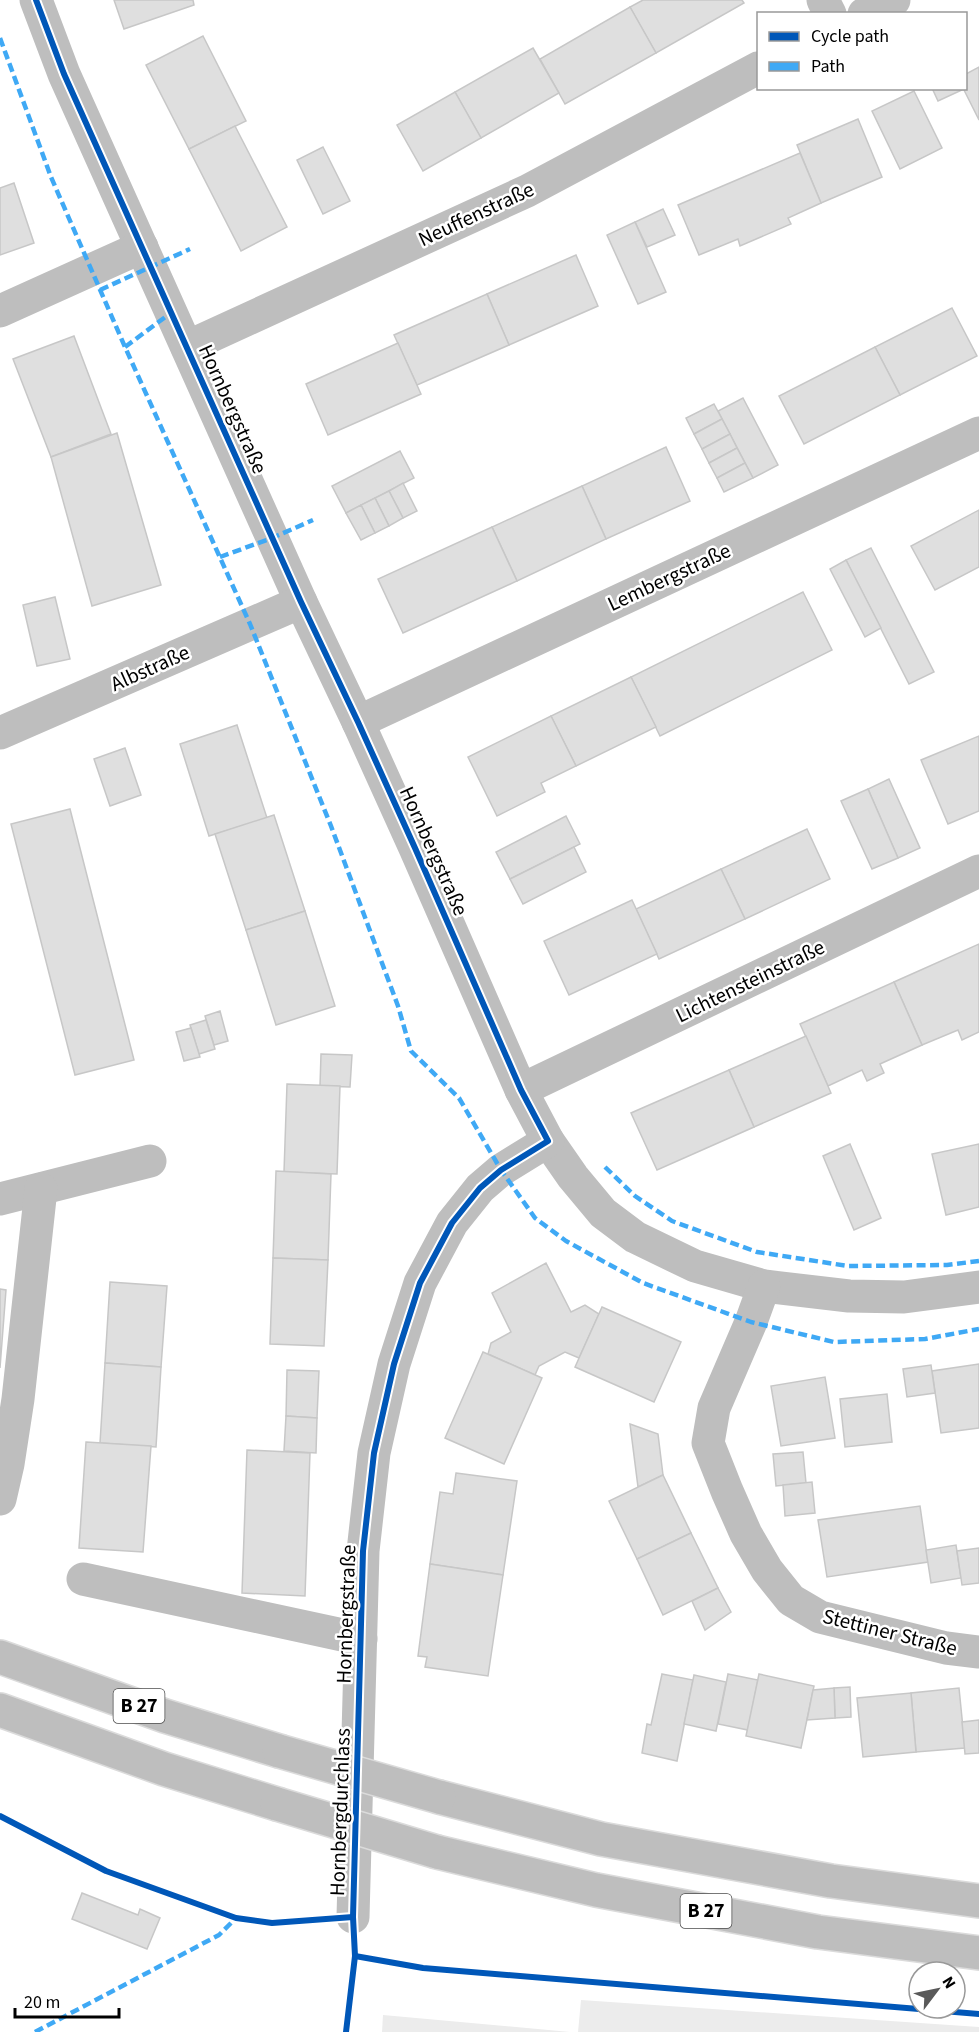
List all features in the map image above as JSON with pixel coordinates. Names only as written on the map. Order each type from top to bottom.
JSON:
[{"type":"main road","name":"Hornbergstraße","points":[[36,0],[64,74],[301,602],[358,722],[520,1090],[548,1141],[501,1170],[480,1188],[452,1223],[420,1283],[394,1364],[374,1453],[363,1551],[360,1708]]},
{"type":"main road","points":[[868,12],[894,0]]},
{"type":"main road","name":"Neuffenstraße","points":[[187,347],[527,191],[757,69]]},
{"type":"main road","points":[[0,311],[142,247]]},
{"type":"main road","name":"Lembergstraße","points":[[358,722],[979,433]]},
{"type":"main road","name":"Albstraße","points":[[0,733],[301,602]]},
{"type":"main road","name":"Lichtensteinstraße","points":[[520,1090],[979,871]]},
{"type":"main road","points":[[548,1141],[573,1177],[603,1213],[635,1236],[695,1266],[764,1286],[849,1296],[904,1297],[979,1287]]},
{"type":"main road","points":[[0,1199],[150,1161]]},
{"type":"main road","points":[[0,1499],[18,1399],[41,1189]]},
{"type":"main road","name":"Stettiner Straße","points":[[764,1286],[752,1322],[714,1408],[708,1443],[737,1512],[767,1570],[791,1600],[820,1617],[946,1648],[979,1652]]},
{"type":"main road","points":[[83,1579],[361,1639]]},
{"type":"main road","name":"B 27","points":[[0,1657],[165,1716],[279,1751],[439,1797],[601,1839],[831,1881],[979,1901]]},
{"type":"main road","name":"Hornbergdurchlass","points":[[353,1917],[360,1708]]},
{"type":"main road","name":"B 27","points":[[0,1710],[164,1769],[437,1852],[596,1890],[795,1927],[979,1953]]},
{"type":"shaded area","points":[[581,2000],[979,2027],[979,2032],[578,2032]]},
{"type":"shaded area","points":[[383,2015],[570,2032],[382,2032]]},
{"type":"building","points":[[114,0],[193,0],[194,5],[124,29]]},
{"type":"building","points":[[643,0],[742,0],[744,3],[656,53],[630,7]]},
{"type":"building","points":[[630,7],[656,53],[565,104],[540,59]]},
{"type":"building","points":[[203,36],[246,121],[189,149],[146,65]]},
{"type":"building","points":[[533,48],[559,93],[481,138],[455,92]]},
{"type":"building","points":[[979,67],[979,120],[964,90],[967,90],[967,73]]},
{"type":"building","points":[[933,90],[962,90],[938,101]]},
{"type":"building","points":[[914,91],[942,148],[900,169],[872,111]]},
{"type":"building","points":[[455,92],[481,138],[423,171],[397,125]]},
{"type":"building","points":[[858,119],[882,177],[821,203],[797,145]]},
{"type":"building","points":[[235,126],[287,227],[241,251],[189,149]]},
{"type":"building","points":[[323,147],[350,201],[323,214],[297,160]]},
{"type":"building","points":[[800,153],[821,203],[788,218],[791,224],[740,246],[738,239],[699,255],[678,205]]},
{"type":"building","points":[[14,183],[34,243],[0,255],[0,188]]},
{"type":"building","points":[[663,209],[675,235],[647,247],[635,222]]},
{"type":"building","points":[[635,222],[666,292],[638,304],[607,235]]},
{"type":"building","points":[[576,255],[598,306],[509,345],[487,294]]},
{"type":"building","points":[[487,294],[509,345],[417,385],[394,335]]},
{"type":"building","points":[[952,308],[977,356],[900,395],[875,347]]},
{"type":"building","points":[[74,336],[111,434],[51,457],[13,359]]},
{"type":"building","points":[[398,343],[421,394],[328,435],[306,384]]},
{"type":"building","points":[[875,347],[900,395],[804,444],[779,396]]},
{"type":"building","points":[[743,398],[778,465],[753,478],[718,411]]},
{"type":"building","points":[[714,404],[722,419],[694,434],[686,418]]},
{"type":"building","points":[[722,419],[730,434],[702,449],[694,434]]},
{"type":"building","points":[[117,433],[161,585],[92,606],[51,457]]},
{"type":"building","points":[[730,434],[737,448],[709,463],[702,449]]},
{"type":"building","points":[[666,447],[690,501],[606,539],[582,486]]},
{"type":"building","points":[[737,448],[745,463],[717,478],[709,463]]},
{"type":"building","points":[[400,451],[414,478],[346,513],[332,486]]},
{"type":"building","points":[[745,463],[753,478],[724,492],[717,478]]},
{"type":"building","points":[[403,483],[417,511],[403,518],[389,491]]},
{"type":"building","points":[[582,486],[606,539],[517,581],[492,527]]},
{"type":"building","points":[[389,491],[403,518],[389,526],[375,498]]},
{"type":"building","points":[[375,498],[389,526],[375,533],[361,505]]},
{"type":"building","points":[[361,505],[375,533],[361,540],[346,513]]},
{"type":"building","points":[[979,510],[979,567],[935,590],[911,546]]},
{"type":"building","points":[[492,527],[517,581],[403,633],[378,579]]},
{"type":"building","points":[[871,548],[934,672],[909,684],[846,560]]},
{"type":"building","points":[[846,560],[881,628],[865,637],[830,569]]},
{"type":"building","points":[[803,592],[832,650],[660,736],[631,677]]},
{"type":"building","points":[[55,597],[70,659],[37,666],[23,605]]},
{"type":"building","points":[[631,677],[656,727],[576,766],[551,716]]},
{"type":"building","points":[[551,716],[576,766],[541,783],[545,792],[497,816],[468,757]]},
{"type":"building","points":[[237,725],[267,818],[209,836],[180,744]]},
{"type":"building","points":[[979,736],[979,811],[948,824],[921,760]]},
{"type":"building","points":[[125,748],[141,795],[110,806],[94,759]]},
{"type":"building","points":[[889,779],[920,848],[898,858],[868,789]]},
{"type":"building","points":[[868,789],[898,858],[872,869],[841,801]]},
{"type":"building","points":[[70,809],[134,1060],[75,1075],[11,824]]},
{"type":"building","points":[[274,815],[305,911],[246,930],[215,834]]},
{"type":"building","points":[[566,816],[580,844],[510,879],[496,852]]},
{"type":"building","points":[[807,829],[830,879],[745,919],[721,869]]},
{"type":"building","points":[[574,847],[586,872],[523,904],[510,879]]},
{"type":"building","points":[[721,869],[745,919],[659,959],[636,909]]},
{"type":"building","points":[[632,900],[657,954],[569,995],[544,941]]},
{"type":"building","points":[[305,911],[335,1006],[276,1025],[246,930]]},
{"type":"building","points":[[979,944],[979,1032],[962,1040],[958,1030],[922,1045],[894,982]]},
{"type":"building","points":[[894,982],[922,1045],[880,1064],[884,1073],[867,1081],[862,1070],[828,1086],[800,1024]]},
{"type":"building","points":[[220,1011],[228,1041],[214,1045],[205,1016]]},
{"type":"building","points":[[206,1020],[215,1049],[199,1054],[190,1025]]},
{"type":"building","points":[[191,1028],[200,1057],[184,1061],[176,1032]]},
{"type":"building","points":[[806,1036],[831,1093],[754,1127],[729,1070]]},
{"type":"building","points":[[321,1054],[352,1055],[350,1087],[320,1086]]},
{"type":"building","points":[[729,1070],[754,1127],[657,1170],[631,1113]]},
{"type":"building","points":[[287,1084],[340,1086],[337,1174],[284,1172]]},
{"type":"building","points":[[850,1144],[881,1218],[854,1230],[823,1156]]},
{"type":"building","points":[[979,1144],[979,1207],[946,1215],[932,1154]]},
{"type":"building","points":[[276,1171],[331,1174],[328,1260],[273,1258]]},
{"type":"building","points":[[273,1258],[328,1260],[324,1346],[270,1344]]},
{"type":"building","points":[[546,1263],[571,1312],[585,1305],[599,1314],[579,1358],[565,1352],[539,1366],[535,1375],[488,1354],[491,1343],[511,1332],[492,1293]]},
{"type":"building","points":[[110,1282],[167,1286],[161,1367],[105,1363]]},
{"type":"building","points":[[0,1289],[6,1290],[0,1368]]},
{"type":"building","points":[[602,1307],[681,1342],[654,1402],[575,1367]]},
{"type":"building","points":[[483,1352],[542,1378],[504,1464],[445,1438]]},
{"type":"building","points":[[105,1363],[161,1367],[156,1447],[100,1443]]},
{"type":"building","points":[[979,1364],[979,1428],[941,1433],[932,1371]]},
{"type":"building","points":[[931,1365],[935,1393],[907,1397],[903,1369]]},
{"type":"building","points":[[287,1370],[319,1371],[317,1418],[286,1416]]},
{"type":"building","points":[[825,1377],[835,1438],[781,1446],[771,1386]]},
{"type":"building","points":[[887,1394],[892,1442],[845,1447],[840,1399]]},
{"type":"building","points":[[286,1416],[317,1418],[316,1453],[284,1451]]},
{"type":"building","points":[[630,1424],[658,1434],[663,1475],[638,1487]]},
{"type":"building","points":[[86,1442],[151,1446],[143,1552],[79,1548]]},
{"type":"building","points":[[247,1450],[310,1453],[305,1596],[242,1593]]},
{"type":"building","points":[[803,1452],[806,1483],[776,1486],[773,1454]]},
{"type":"building","points":[[456,1473],[517,1481],[503,1575],[430,1564],[440,1492],[453,1494]]},
{"type":"building","points":[[663,1475],[691,1533],[637,1559],[609,1501]]},
{"type":"building","points":[[812,1482],[815,1513],[785,1516],[783,1485]]},
{"type":"building","points":[[920,1506],[928,1562],[827,1577],[818,1520]]},
{"type":"building","points":[[691,1533],[718,1588],[663,1615],[637,1559]]},
{"type":"building","points":[[956,1545],[961,1578],[931,1583],[926,1550]]},
{"type":"building","points":[[979,1548],[979,1583],[962,1585],[957,1551]]},
{"type":"building","points":[[430,1564],[503,1575],[488,1676],[425,1667],[427,1657],[418,1656]]},
{"type":"building","points":[[718,1588],[731,1612],[705,1630],[692,1601]]},
{"type":"building","points":[[662,1674],[693,1680],[677,1761],[642,1753],[647,1724],[651,1725]]},
{"type":"building","points":[[728,1674],[758,1680],[748,1730],[718,1724]]},
{"type":"building","points":[[759,1674],[814,1686],[801,1748],[746,1736]]},
{"type":"building","points":[[694,1675],[726,1682],[716,1731],[684,1724]]},
{"type":"building","points":[[850,1687],[851,1717],[835,1718],[834,1688]]},
{"type":"building","points":[[834,1688],[835,1718],[807,1720],[813,1690]]},
{"type":"building","points":[[959,1688],[965,1748],[916,1752],[911,1693]]},
{"type":"building","points":[[911,1693],[916,1752],[863,1757],[857,1698]]},
{"type":"building","points":[[979,1720],[979,1753],[965,1754],[962,1722]]},
{"type":"building","points":[[82,1893],[138,1915],[140,1909],[160,1918],[147,1949],[72,1919]]},
{"type":"marked path","points":[[0,38],[51,177],[250,624],[331,826],[398,1006],[411,1051],[459,1098],[501,1170],[535,1218],[566,1241],[643,1283],[751,1322],[834,1342],[925,1339],[979,1329]]},
{"type":"marked path","points":[[100,290],[190,249]]},
{"type":"marked path","points":[[125,347],[172,312]]},
{"type":"marked path","points":[[220,557],[313,520]]},
{"type":"marked path","points":[[605,1167],[635,1196],[672,1221],[757,1252],[848,1266],[947,1265],[979,1261]]},
{"type":"marked path","points":[[35,2032],[219,1935],[236,1918]]},
{"type":"cycle path","points":[[36,0],[64,74],[301,602],[415,848],[521,1090],[548,1141],[501,1170],[480,1188],[452,1223],[420,1283],[394,1364],[374,1453],[363,1551],[353,1917],[355,1956],[346,2032]]},
{"type":"cycle path","points":[[0,1816],[106,1871],[236,1918],[272,1923],[353,1917]]},
{"type":"cycle path","points":[[355,1956],[423,1968],[979,2014]]}]
